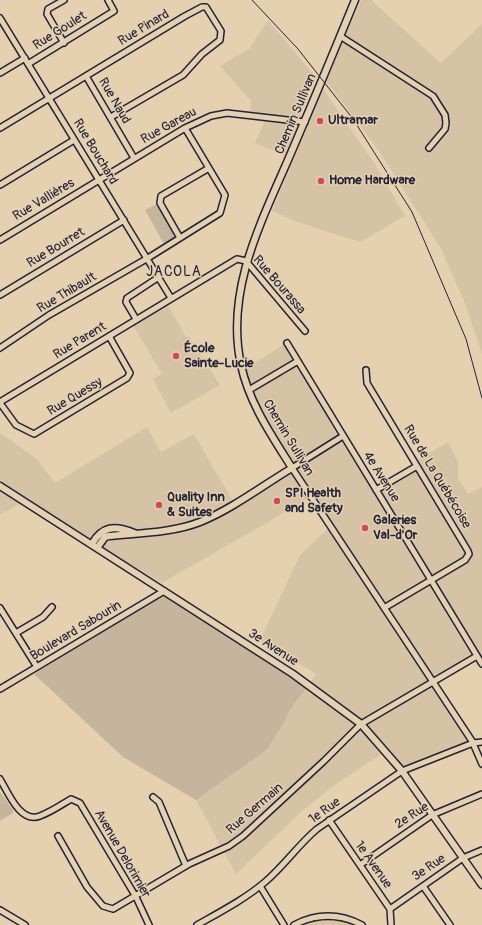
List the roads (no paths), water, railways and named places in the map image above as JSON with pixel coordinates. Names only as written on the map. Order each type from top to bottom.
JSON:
[{"type":"main road","name":"Chemin Sullivan","points":[[292,468],[262,420],[249,390],[241,366],[237,337],[239,300],[246,261],[355,0]]},
{"type":"main road","points":[[97,548],[105,537],[126,536],[134,533],[178,528],[199,522],[292,468]]},
{"type":"main road","name":"3e Avenue","points":[[0,486],[293,674],[360,724],[402,771],[482,885]]},
{"type":"main road","points":[[92,544],[99,534],[107,529],[126,529],[134,533]]},
{"type":"street","points":[[64,0],[48,9],[47,14],[64,42]]},
{"type":"street","name":"Rue Goulet","points":[[28,64],[114,10],[108,0]]},
{"type":"street","name":"Rue Pinard","points":[[0,128],[202,6],[206,7],[221,31],[220,40],[202,54],[183,75],[111,118]]},
{"type":"street","name":"Rue Bouchard","points":[[0,19],[148,258],[171,298]]},
{"type":"street","points":[[340,36],[433,96],[445,115],[446,123],[445,129],[429,148]]},
{"type":"street","points":[[0,73],[25,58]]},
{"type":"street","name":"Rue Naud","points":[[86,76],[134,158]]},
{"type":"street","name":"Rue Gareau","points":[[99,180],[185,128],[211,116],[228,113],[305,122]]},
{"type":"street","points":[[180,238],[159,199],[161,196],[208,168],[185,128]]},
{"type":"street","points":[[0,185],[74,140]]},
{"type":"street","name":"Rue Thibault","points":[[0,348],[49,315],[148,258],[220,213],[226,199],[225,195],[208,168]]},
{"type":"street","name":"Rue Vallières","points":[[0,240],[99,180]]},
{"type":"street","name":"Rue Bourret","points":[[0,295],[124,220]]},
{"type":"street","name":"Rue Bourassa","points":[[171,298],[232,261],[246,261],[305,332]]},
{"type":"street","points":[[136,319],[126,302],[127,298],[159,277]]},
{"type":"street","name":"Rue Parent","points":[[0,402],[171,298]]},
{"type":"street","name":"Rue Quessy","points":[[0,402],[16,425],[34,434],[127,378],[130,373],[109,336]]},
{"type":"street","name":"4e Avenue","points":[[287,342],[482,664]]},
{"type":"street","points":[[249,390],[298,361]]},
{"type":"street","name":"Rue de La Québécoise","points":[[366,370],[367,383],[468,551],[467,558],[465,560],[384,608]]},
{"type":"street","points":[[292,468],[343,436]]},
{"type":"street","points":[[376,490],[417,466]]},
{"type":"street","name":"Chemin Sullivan","points":[[292,468],[472,743],[482,764]]},
{"type":"street","name":"Boulevard Sabourin","points":[[0,689],[164,591]]},
{"type":"street","points":[[16,633],[42,618],[52,607]]},
{"type":"street","points":[[0,608],[37,667]]},
{"type":"street","name":"Rue Germain","points":[[58,836],[87,887],[103,906],[113,909],[136,897],[186,866],[229,846],[243,836],[324,761],[360,724],[433,683],[477,656]]},
{"type":"street","name":"1e Rue","points":[[197,925],[260,886],[273,875],[304,840],[329,820],[402,771],[472,743],[482,742]]},
{"type":"street","name":"Avenue Delorimier","points":[[0,779],[20,811],[30,817],[39,817],[71,799],[80,803],[136,897],[149,925]]},
{"type":"street","name":"2e Rue","points":[[360,865],[432,815],[482,794]]},
{"type":"street","points":[[153,797],[159,802],[186,866]]},
{"type":"street","name":"1e Avenue","points":[[329,820],[390,909],[391,925]]},
{"type":"street","name":"3e Rue","points":[[390,909],[463,858],[482,850]]},
{"type":"street","points":[[260,886],[284,925]]},
{"type":"street","points":[[423,886],[450,925]]},
{"type":"street","points":[[0,910],[25,925]]},
{"type":"street","points":[[294,925],[305,919],[326,915],[343,917],[362,925]]},
{"type":"railway","points":[[252,0],[298,49],[353,119],[412,212],[466,339],[482,398]]},
{"type":"place","name":"Ultramar","points":[[320,121]]},
{"type":"place","name":"Home Hardware","points":[[321,181]]},
{"type":"place","name":"École Sainte-Lucie","points":[[176,356]]},
{"type":"place","name":"SPI Health and Safety","points":[[277,501]]},
{"type":"place","name":"Quality Inn & Suites","points":[[159,505]]},
{"type":"place","name":"Galeries Val-d'Or","points":[[365,528]]},
{"type":"district","name":"JACOLA","points":[[174,272]]}]
